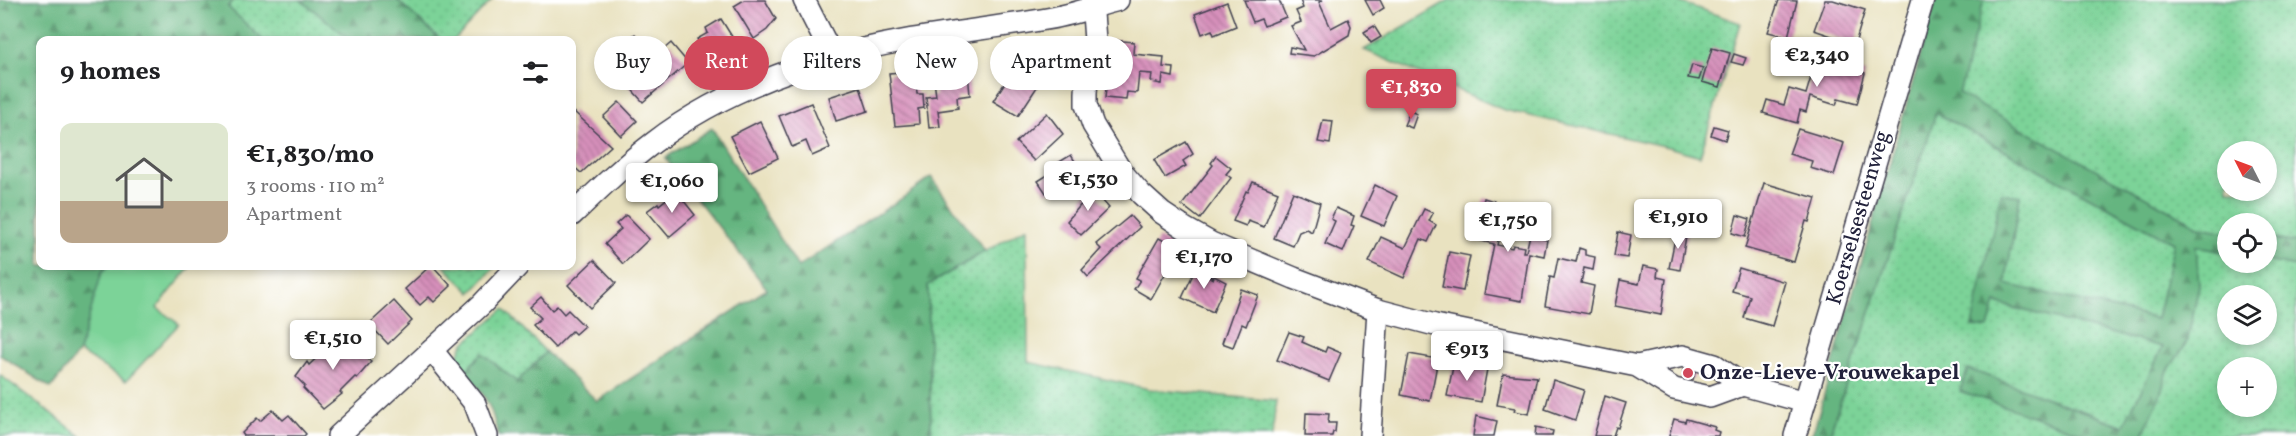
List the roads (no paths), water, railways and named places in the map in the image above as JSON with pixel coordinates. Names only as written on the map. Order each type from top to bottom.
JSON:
[{"type":"street","points":[[804,0],[822,36]]},
{"type":"street","points":[[882,46],[1055,18],[1092,4],[1118,0]]},
{"type":"street","name":"Koerselsesteenweg","points":[[1795,436],[1923,0]]},
{"type":"street","points":[[1092,4],[1096,54],[1087,79],[1086,105],[1093,125],[1120,171],[1141,194],[1162,213],[1211,243],[1378,310],[1435,325],[1637,366],[1674,389],[1710,397],[1743,385]]},
{"type":"street","points":[[576,211],[626,165],[677,126],[736,95],[781,75]]},
{"type":"street","points":[[338,436],[482,304],[514,270]]},
{"type":"street","points":[[1370,436],[1378,310]]},
{"type":"street","points":[[432,350],[475,404],[487,436]]},
{"type":"street","points":[[1637,366],[1683,356],[1715,365],[1743,385],[1805,402]]},
{"type":"place","name":"Onze-Lieve-Vrouwekapel","points":[[1688,373]]}]
